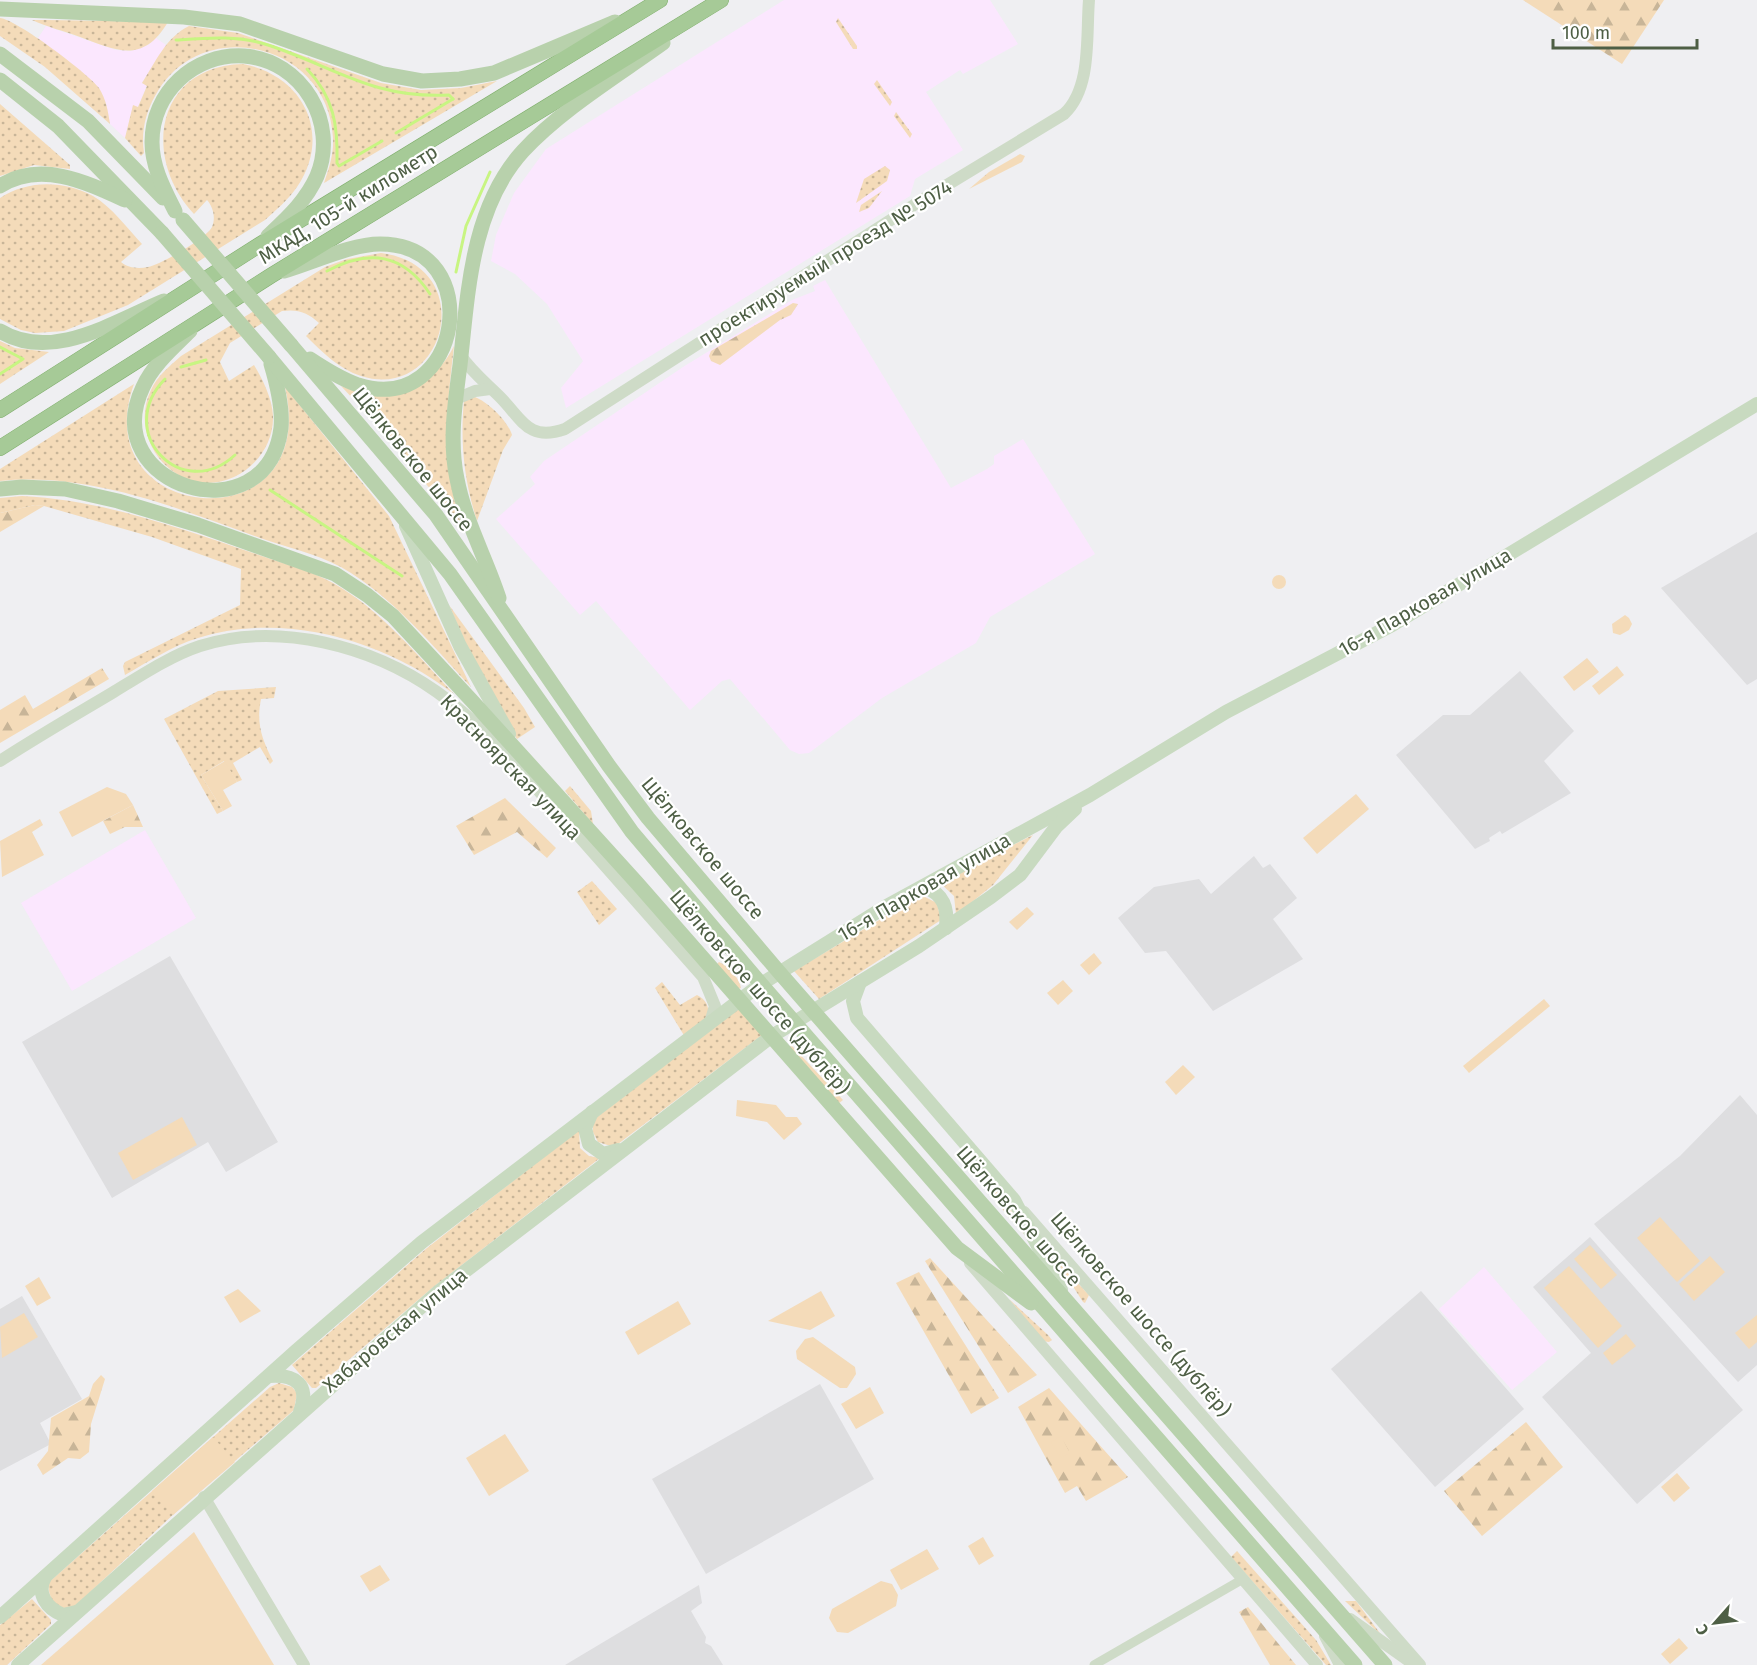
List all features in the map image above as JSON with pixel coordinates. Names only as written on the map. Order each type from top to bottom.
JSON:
[{"type":"highway","name":"МКАД, 105-й километр","points":[[0,448],[272,275],[721,0]]},
{"type":"highway","name":"МКАД, 105-й километр","points":[[0,410],[183,293],[654,4]]},
{"type":"main road","points":[[504,613],[491,573],[469,524],[456,476],[453,438],[460,356],[471,275],[480,231],[503,180],[522,152],[549,126],[721,0]]},
{"type":"main road","points":[[0,9],[184,17],[240,24],[383,74],[422,81],[460,79],[494,73],[654,4]]},
{"type":"main road","name":"Щёлковское шоссе","points":[[0,54],[88,121],[179,215],[292,346],[436,515],[628,792],[779,972],[1385,1665]]},
{"type":"main road","points":[[179,215],[161,182],[152,144],[156,117],[167,93],[193,68],[226,56],[262,59],[279,66],[306,89],[315,104],[321,121],[322,157],[307,195],[256,248]]},
{"type":"main road","points":[[0,80],[58,126],[162,233],[269,358],[399,511],[498,640],[611,805],[761,984],[1354,1665]]},
{"type":"main road","points":[[0,186],[19,177],[52,174],[96,186],[134,205]]},
{"type":"main road","points":[[272,275],[365,246],[396,246],[410,251],[429,264],[443,282],[449,297],[451,327],[440,356],[418,377],[404,384],[389,387],[359,385],[322,367],[292,346]]},
{"type":"main road","points":[[0,331],[18,340],[34,343],[67,341],[183,293]]},
{"type":"main road","points":[[200,320],[148,377],[136,411],[141,446],[153,466],[171,481],[193,490],[217,491],[250,478],[267,462],[278,441],[281,417],[269,358]]},
{"type":"main road","name":"16-я Парковая улица","points":[[761,984],[924,886],[1090,795],[1226,712],[1399,621],[1757,404]]},
{"type":"main road","name":"Щёлковское шоссе (дублёр)","points":[[0,489],[43,488],[92,494],[198,525],[335,574],[393,616],[740,1000],[957,1248],[1053,1319]]},
{"type":"main road","points":[[399,511],[484,694],[529,764]]},
{"type":"main road","name":"16-я Парковая улица","points":[[794,1022],[946,928],[1020,875],[1056,827],[1090,795]]},
{"type":"main road","points":[[924,886],[935,891],[944,901],[948,913],[946,928]]},
{"type":"main road","name":"Щёлковское шоссе (дублёр)","points":[[860,982],[853,1001],[858,1018],[1014,1200]]},
{"type":"main road","points":[[0,1617],[422,1242],[761,984]]},
{"type":"main road","name":"Хабаровская улица","points":[[18,1665],[204,1497],[438,1292],[623,1149],[772,1036],[794,1022]]},
{"type":"main road","points":[[594,1111],[585,1128],[589,1144],[603,1154],[623,1149]]},
{"type":"main road","points":[[1014,1200],[1070,1305]]},
{"type":"main road","points":[[269,1376],[283,1374],[293,1378],[301,1386],[305,1398],[300,1412]]},
{"type":"main road","points":[[45,1577],[41,1593],[50,1608],[63,1615],[77,1612]]},
{"type":"street","name":"проектируемый проезд № 5074","points":[[460,356],[525,426],[538,432],[555,432],[565,429],[921,201],[1064,114],[1075,102],[1082,84],[1089,0]]},
{"type":"street","points":[[456,399],[475,391],[490,389]]},
{"type":"street","name":"Красноярская улица","points":[[0,761],[129,683],[199,646],[254,636],[299,637],[340,648],[394,668],[437,692],[480,730],[703,976],[715,1006],[710,1023]]},
{"type":"street","name":"Щёлковское шоссе (дублёр)","points":[[1014,1200],[1420,1665]]},
{"type":"street","name":"Щёлковское шоссе (дублёр)","points":[[957,1248],[1317,1665]]},
{"type":"street","points":[[204,1497],[303,1665]]},
{"type":"street","points":[[1094,1665],[1243,1578]]},
{"type":"street","points":[[1335,1609],[1415,1665]]},
{"type":"street","points":[[1319,1624],[1340,1665]]},
{"type":"shaded area","points":[[784,0],[990,0],[1018,44],[963,74],[960,70],[926,92],[963,150],[915,179],[910,196],[566,408],[561,388],[583,361],[547,304],[515,274],[491,261],[496,235],[514,193],[546,149]]},
{"type":"shaded area","points":[[46,26],[116,50],[131,51],[148,45],[156,38],[166,45],[142,83],[147,85],[138,107],[133,106],[125,138],[110,124],[106,103],[95,84],[38,38]]},
{"type":"shaded area","points":[[825,280],[951,488],[987,469],[994,464],[994,456],[1023,439],[1095,554],[990,617],[976,643],[882,698],[809,753],[799,754],[790,750],[730,679],[722,681],[690,710],[596,601],[580,615],[496,519],[535,484],[530,477],[544,461],[683,367],[792,300],[815,291],[813,286]]},
{"type":"shaded area","points":[[1757,532],[1757,679],[1747,685],[1661,588]]},
{"type":"shaded area","points":[[1520,671],[1574,731],[1544,761],[1571,793],[1502,834],[1500,831],[1489,838],[1490,841],[1475,849],[1396,755],[1443,715],[1470,715]]},
{"type":"shaded area","points":[[145,830],[196,918],[72,991],[21,903]]},
{"type":"shaded area","points":[[1254,856],[1263,868],[1270,864],[1297,898],[1273,919],[1303,959],[1213,1011],[1166,951],[1145,953],[1118,918],[1154,887],[1199,879],[1211,894]]},
{"type":"shaded area","points":[[170,956],[278,1142],[226,1172],[208,1142],[112,1198],[22,1042]]},
{"type":"shaded area","points":[[1740,1095],[1757,1115],[1757,1365],[1738,1382],[1594,1224],[1680,1156]]},
{"type":"shaded area","points":[[1590,1237],[1743,1410],[1637,1504],[1542,1397],[1591,1353],[1533,1287]]},
{"type":"shaded area","points":[[1484,1267],[1557,1352],[1512,1390],[1439,1309]]},
{"type":"shaded area","points":[[1421,1291],[1524,1409],[1435,1487],[1331,1369]]},
{"type":"shaded area","points":[[22,1296],[82,1399],[40,1423],[51,1444],[0,1471],[0,1309]]},
{"type":"shaded area","points":[[820,1384],[874,1479],[706,1574],[652,1479]]},
{"type":"shaded area","points":[[699,1585],[702,1603],[691,1611],[706,1637],[705,1643],[711,1646],[723,1665],[565,1665]]},
{"type":"green space","points":[[1523,0],[1664,0],[1622,64]]},
{"type":"green space","points":[[0,18],[21,27],[36,37],[93,81],[103,96],[110,124],[45,67],[0,36]]},
{"type":"green space","points":[[838,18],[857,49],[853,49],[836,22]]},
{"type":"green space","points":[[32,20],[168,22],[149,44],[139,49],[128,50],[106,46]]},
{"type":"green space","points":[[189,26],[238,33],[381,83],[421,90],[461,88],[497,81],[324,183],[332,155],[333,138],[326,105],[310,80],[287,61],[259,50],[230,47],[201,54],[175,70],[155,96],[149,110],[144,131],[144,153],[141,156],[125,138],[133,105],[138,107],[147,86],[142,83],[162,51],[174,37]]},
{"type":"green space","points":[[243,64],[264,70],[282,80],[296,94],[306,110],[312,128],[312,147],[307,167],[297,187],[286,201],[265,220],[128,305],[64,331],[35,333],[21,330],[0,319],[0,198],[11,192],[46,184],[70,187],[93,196],[113,212],[142,244],[121,262],[133,268],[148,267],[162,261],[193,244],[208,232],[214,220],[209,203],[207,200],[194,214],[177,191],[167,167],[163,142],[166,118],[175,97],[191,80],[214,69]]},
{"type":"green space","points":[[877,80],[892,102],[890,106],[874,84]]},
{"type":"green space","points":[[0,104],[70,165],[70,169],[34,165],[0,176]]},
{"type":"green space","points":[[896,112],[912,134],[910,138],[894,116]]},
{"type":"green space","points":[[1020,154],[1025,156],[1022,162],[969,189],[989,172]]},
{"type":"green space","points":[[885,166],[890,170],[887,181],[856,203],[864,179]]},
{"type":"green space","points":[[882,191],[869,208],[859,212],[861,205]]},
{"type":"green space","points":[[381,253],[412,263],[432,282],[441,305],[440,330],[431,352],[414,370],[390,379],[353,373],[331,359],[306,336],[319,323],[302,312],[282,311],[230,343],[220,362],[229,381],[254,365],[264,383],[273,416],[272,429],[262,453],[244,471],[220,482],[207,483],[191,480],[164,464],[154,451],[145,422],[146,406],[151,390],[168,367],[181,356],[325,267],[347,259]]},
{"type":"green space","points":[[793,303],[798,304],[791,315],[780,320],[720,365],[711,361],[709,356],[711,351]]},
{"type":"green space","points":[[0,341],[15,348],[49,352],[0,384]]},
{"type":"green space","points":[[454,346],[447,437],[451,480],[462,527],[371,418],[341,386],[376,395],[406,391],[433,374]]},
{"type":"green space","points":[[134,384],[127,431],[141,466],[169,489],[204,498],[240,493],[270,473],[287,438],[285,387],[389,516],[471,687],[426,638],[378,592],[332,562],[165,504],[132,495],[66,482],[0,481],[0,469]]},
{"type":"green space","points":[[475,397],[497,413],[512,435],[503,450],[477,521],[466,476],[463,431],[464,400]]},
{"type":"green space","points":[[22,496],[111,509],[198,535],[324,578],[367,606],[382,619],[454,694],[397,659],[365,645],[298,630],[264,628],[231,630],[188,641],[125,675],[123,666],[125,662],[240,605],[241,569],[152,537],[44,506],[35,505],[0,513],[0,498]]},
{"type":"green space","points":[[35,505],[44,506],[0,532],[0,513]]},
{"type":"green space","points":[[1276,575],[1282,575],[1286,582],[1282,589],[1276,589],[1272,585],[1272,579]]},
{"type":"green space","points":[[449,605],[524,708],[535,727],[517,739],[485,688]]},
{"type":"green space","points":[[1625,615],[1632,624],[1629,630],[1620,635],[1613,633],[1612,624]]},
{"type":"green space","points":[[1587,658],[1599,672],[1574,691],[1563,677]]},
{"type":"green space","points":[[1617,666],[1624,675],[1599,695],[1592,686]]},
{"type":"green space","points":[[102,668],[109,679],[0,743],[0,710],[25,695],[33,709]]},
{"type":"green space","points":[[276,687],[274,698],[261,699],[259,716],[263,738],[273,761],[270,764],[260,747],[233,763],[242,780],[237,782],[224,761],[201,775],[223,811],[217,814],[164,719],[218,691]]},
{"type":"green space","points":[[225,761],[237,782],[223,790],[232,806],[223,811],[201,775]]},
{"type":"green space","points":[[570,786],[591,811],[593,824],[565,791]]},
{"type":"green space","points":[[107,787],[126,794],[133,805],[72,837],[59,812]]},
{"type":"green space","points":[[1356,794],[1369,809],[1317,854],[1303,838]]},
{"type":"green space","points":[[505,798],[556,848],[547,858],[517,832],[474,855],[456,826]]},
{"type":"green space","points":[[133,805],[143,827],[125,827],[110,834],[103,821]]},
{"type":"green space","points":[[40,819],[43,825],[32,832],[44,855],[2,877],[0,841]]},
{"type":"green space","points":[[1033,835],[993,885],[956,915],[954,896],[939,882]]},
{"type":"green space","points":[[592,881],[617,909],[599,925],[577,892]]},
{"type":"green space","points":[[921,895],[937,903],[941,920],[819,999],[794,971]]},
{"type":"green space","points":[[1027,907],[1034,914],[1017,930],[1009,922]]},
{"type":"green space","points":[[1094,953],[1102,963],[1089,975],[1080,965]]},
{"type":"green space","points":[[719,962],[733,972],[741,988],[738,989],[716,965]]},
{"type":"green space","points":[[1063,980],[1073,991],[1058,1005],[1047,993]]},
{"type":"green space","points":[[662,982],[680,1005],[697,995],[706,1004],[709,1015],[685,1037],[655,988]]},
{"type":"green space","points":[[1544,999],[1550,1006],[1469,1073],[1463,1066]]},
{"type":"green space","points":[[739,1008],[762,1035],[614,1147],[598,1142],[593,1132],[593,1120]]},
{"type":"green space","points":[[792,1046],[843,1100],[838,1104],[787,1047]]},
{"type":"green space","points":[[1183,1065],[1195,1077],[1176,1095],[1165,1082]]},
{"type":"green space","points":[[737,1100],[776,1105],[786,1117],[797,1117],[802,1124],[784,1140],[767,1122],[736,1116]]},
{"type":"green space","points":[[182,1117],[197,1145],[133,1180],[118,1153]]},
{"type":"green space","points":[[579,1130],[580,1148],[589,1156],[600,1158],[432,1288],[316,1388],[312,1388],[292,1365],[427,1248]]},
{"type":"green space","points":[[996,1188],[1026,1232],[1024,1234],[991,1192]]},
{"type":"green space","points":[[1660,1217],[1700,1261],[1677,1282],[1637,1238]]},
{"type":"green space","points":[[1590,1245],[1617,1275],[1601,1289],[1574,1259]]},
{"type":"green space","points":[[1710,1256],[1725,1272],[1694,1301],[1679,1284]]},
{"type":"green space","points":[[930,1258],[1037,1375],[1008,1393],[925,1261]]},
{"type":"green space","points":[[1056,1260],[1089,1295],[1085,1303],[1083,1302]]},
{"type":"green space","points":[[1569,1266],[1622,1326],[1598,1348],[1544,1288]]},
{"type":"green space","points":[[919,1272],[999,1398],[971,1414],[896,1283]]},
{"type":"green space","points":[[39,1277],[51,1298],[37,1306],[25,1286]]},
{"type":"green space","points":[[238,1289],[261,1311],[240,1323],[224,1297]]},
{"type":"green space","points":[[821,1291],[835,1316],[810,1330],[768,1321]]},
{"type":"green space","points":[[1009,1299],[1048,1335],[1052,1340],[1042,1341]]},
{"type":"green space","points":[[678,1301],[691,1324],[638,1355],[625,1332]]},
{"type":"green space","points":[[24,1313],[38,1337],[2,1358],[0,1327]]},
{"type":"green space","points":[[1757,1315],[1757,1342],[1749,1349],[1735,1333]]},
{"type":"green space","points":[[1626,1334],[1636,1346],[1612,1365],[1603,1353]]},
{"type":"green space","points":[[813,1337],[855,1367],[856,1374],[847,1388],[840,1388],[797,1359],[796,1351],[805,1339]]},
{"type":"green space","points":[[101,1375],[105,1379],[91,1424],[89,1452],[80,1459],[68,1458],[43,1475],[37,1465],[48,1451],[51,1418],[89,1396],[93,1384]]},
{"type":"green space","points":[[279,1383],[292,1387],[297,1393],[294,1410],[176,1512],[72,1609],[66,1609],[54,1602],[48,1583],[270,1387]]},
{"type":"green space","points":[[870,1387],[884,1413],[856,1429],[841,1404]]},
{"type":"green space","points":[[1049,1388],[1128,1477],[1086,1501],[1077,1486],[1065,1493],[1018,1407]]},
{"type":"green space","points":[[1526,1422],[1563,1467],[1482,1536],[1444,1491]]},
{"type":"green space","points":[[505,1434],[529,1471],[489,1496],[466,1458]]},
{"type":"green space","points":[[1061,1436],[1070,1453],[1061,1458],[1051,1442]]},
{"type":"green space","points":[[213,1437],[235,1462],[173,1515],[152,1491]]},
{"type":"green space","points":[[1677,1473],[1690,1488],[1674,1502],[1661,1487]]},
{"type":"green space","points":[[194,1532],[274,1665],[41,1665]]},
{"type":"green space","points":[[983,1537],[994,1556],[979,1565],[968,1546]]},
{"type":"green space","points":[[927,1549],[939,1569],[901,1590],[890,1570]]},
{"type":"green space","points":[[1237,1551],[1316,1640],[1331,1665],[1326,1665],[1231,1557]]},
{"type":"green space","points":[[380,1565],[390,1580],[370,1592],[360,1576]]},
{"type":"green space","points":[[881,1581],[892,1584],[898,1595],[896,1606],[848,1633],[837,1632],[829,1618],[832,1609]]},
{"type":"green space","points":[[32,1599],[51,1620],[51,1624],[7,1665],[0,1665],[0,1625]]},
{"type":"green space","points":[[1345,1601],[1356,1601],[1382,1636]]},
{"type":"green space","points":[[1248,1607],[1296,1665],[1270,1665],[1239,1612]]},
{"type":"green space","points":[[1679,1638],[1688,1648],[1670,1664],[1661,1654]]},
{"type":"waterway","points":[[176,40],[222,38],[257,42],[376,87],[422,95],[449,95],[453,99]]},
{"type":"waterway","points":[[307,69],[329,101],[335,124],[339,166],[382,141]]},
{"type":"waterway","points":[[396,133],[453,99]]},
{"type":"waterway","points":[[456,272],[466,226],[490,172]]},
{"type":"waterway","points":[[327,271],[357,260],[384,259],[408,270],[420,280],[430,294]]},
{"type":"waterway","points":[[0,347],[23,359],[0,374]]},
{"type":"waterway","points":[[181,367],[206,360]]},
{"type":"waterway","points":[[165,379],[151,399],[147,420],[150,439],[161,455],[176,466],[194,471],[215,468],[235,455]]},
{"type":"waterway","points":[[270,490],[402,576]]}]
